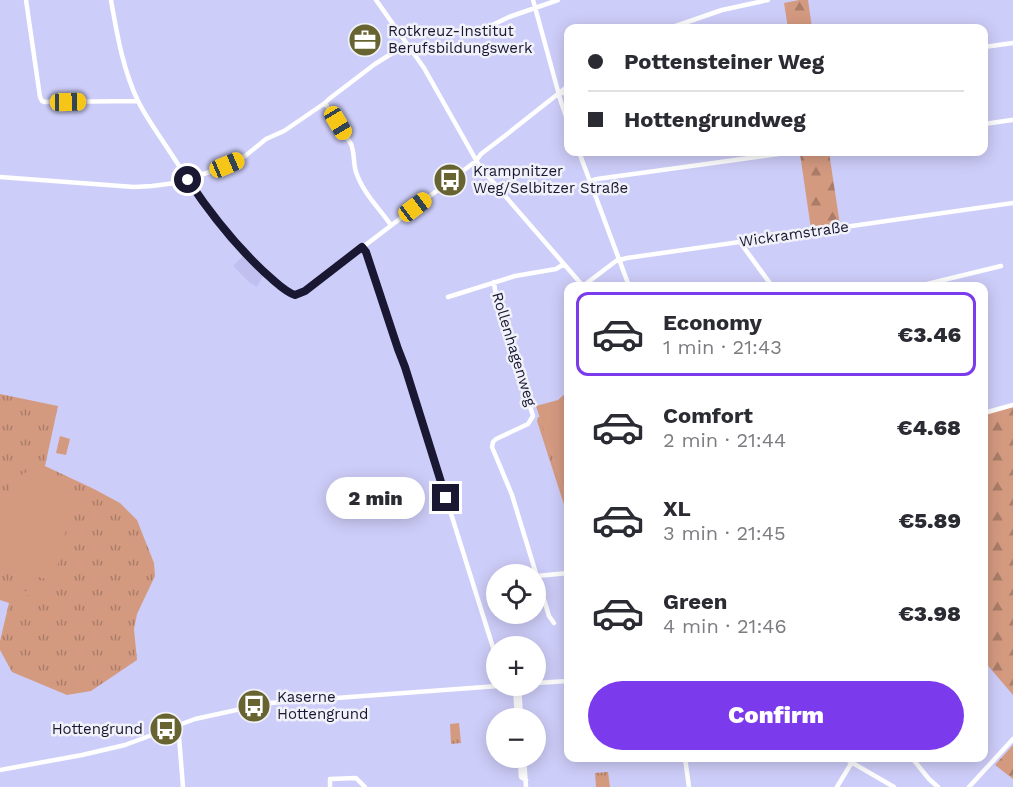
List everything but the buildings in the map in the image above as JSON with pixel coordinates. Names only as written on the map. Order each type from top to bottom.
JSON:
[{"type":"street","points":[[26,0],[42,101],[138,101]]},
{"type":"street","points":[[111,0],[122,55],[138,101],[211,213],[235,242],[265,272],[295,295],[305,291],[476,160],[564,89]]},
{"type":"street","points":[[376,0],[439,93],[476,160],[580,282]]},
{"type":"street","points":[[532,0],[536,7],[564,109]]},
{"type":"street","points":[[471,34],[509,17],[558,0]]},
{"type":"street","points":[[681,24],[748,2],[768,0]]},
{"type":"street","points":[[988,46],[1013,43]]},
{"type":"street","points":[[0,177],[134,187],[166,185],[188,180],[238,161],[266,139],[284,131],[375,64],[407,44]]},
{"type":"street","points":[[559,93],[564,93]]},
{"type":"street","points":[[325,103],[351,144],[354,152],[352,160],[361,186],[391,225]]},
{"type":"street","points":[[988,123],[1012,120]]},
{"type":"street","points":[[581,156],[628,282]]},
{"type":"street","points":[[590,181],[764,156]]},
{"type":"street","name":"Wickramstraße","points":[[588,282],[620,260],[1013,203]]},
{"type":"street","points":[[741,242],[769,282]]},
{"type":"street","points":[[362,247],[366,252],[405,367],[489,636]]},
{"type":"street","points":[[448,297],[515,276],[556,269],[564,264]]},
{"type":"street","points":[[936,282],[1001,266]]},
{"type":"street","name":"Rollenhagenweg","points":[[494,282],[533,416],[528,424],[496,439],[492,444],[512,495],[533,564]]},
{"type":"street","points":[[988,412],[1013,405]]},
{"type":"street","points":[[546,575],[564,573]]},
{"type":"street","points":[[546,606],[554,623]]},
{"type":"street","points":[[546,682],[564,681]]},
{"type":"street","points":[[0,770],[125,745],[178,724],[276,702],[486,687]]},
{"type":"street","points":[[178,724],[183,787]]},
{"type":"street","points":[[969,787],[1013,739]]},
{"type":"street","points":[[686,762],[689,787]]},
{"type":"street","points":[[837,787],[852,762],[894,787]]},
{"type":"street","points":[[915,762],[938,787]]},
{"type":"street","points":[[524,768],[526,787]]},
{"type":"street","points":[[330,787],[330,780],[356,778],[365,787]]},
{"type":"shaded area","points":[[243,256],[263,276],[257,287],[233,266]]},
{"type":"green space","points":[[808,0],[811,24],[787,24],[784,3]]},
{"type":"green space","points":[[800,156],[830,156],[840,225],[811,229]]},
{"type":"green space","points":[[0,394],[58,406],[45,466],[120,503],[137,520],[154,563],[155,576],[137,614],[134,629],[137,660],[91,691],[67,695],[12,672],[0,650],[9,603],[0,600]]},
{"type":"green space","points":[[564,395],[564,491],[536,406],[558,400]]},
{"type":"green space","points":[[1013,406],[1013,695],[988,666],[988,412]]},
{"type":"green space","points":[[540,417],[564,491],[564,505],[537,421]]},
{"type":"green space","points":[[60,436],[70,439],[66,455],[56,453]]},
{"type":"green space","points":[[41,469],[59,478],[70,495],[74,496],[53,585],[48,584],[36,593],[24,596],[6,590],[0,585],[0,577],[10,587],[23,591],[35,589],[46,579],[0,567],[0,526],[13,482],[17,477],[29,471]]},
{"type":"green space","points":[[459,723],[461,743],[451,744],[450,724]]},
{"type":"green space","points":[[1013,745],[1013,779],[995,765]]},
{"type":"green space","points":[[608,772],[610,787],[596,787],[595,773]]},
{"type":"place","name":"Rotkreuz-Institut Berufsbildungswerk","points":[[365,40]]},
{"type":"place","name":"Krampnitzer Weg/Selbitzer Straße","points":[[450,180]]},
{"type":"place","name":"Kaserne Hottengrund","points":[[254,706]]},
{"type":"place","name":"Hottengrund","points":[[166,729]]},
{"type":"route","points":[[188,180],[235,242],[265,272],[295,295],[305,291],[362,247],[366,252],[405,367],[446,498]]}]
